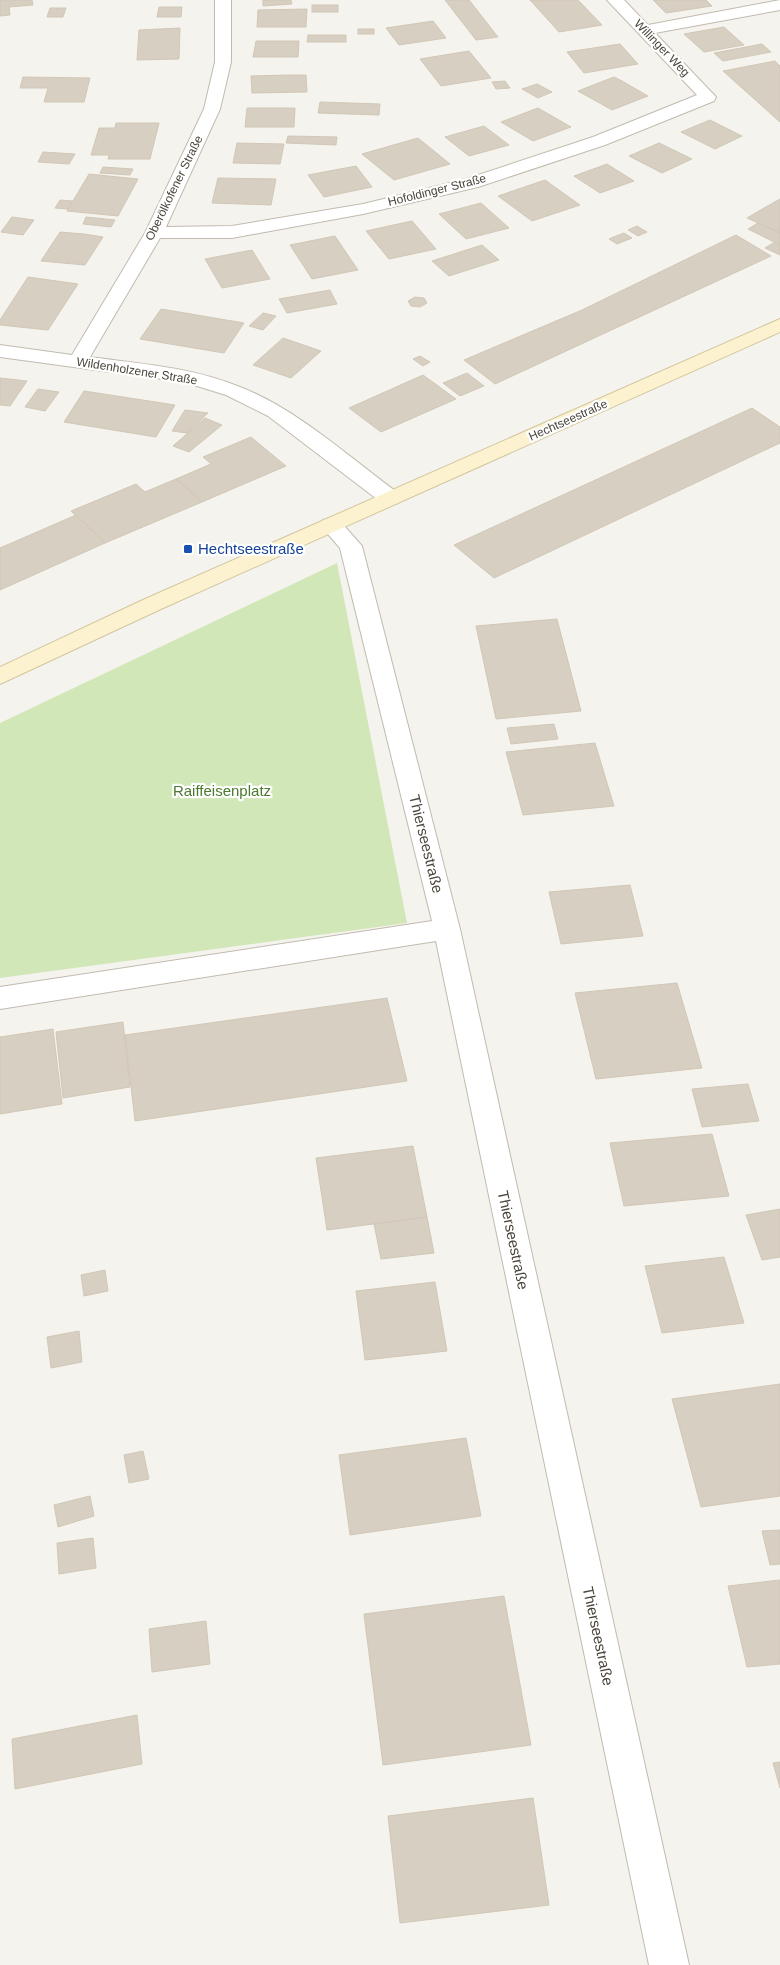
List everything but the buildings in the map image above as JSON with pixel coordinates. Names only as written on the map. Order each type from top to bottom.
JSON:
[{"type":"street","name":"Oberölkofener Straße","points":[[78,361],[154,233],[212,109],[223,62],[223,0]]},
{"type":"street","name":"Willinger Weg","points":[[615,0],[708,97]]},
{"type":"street","points":[[645,30],[780,5]]},
{"type":"street","name":"Hofoldinger Straße","points":[[154,233],[232,232],[364,209],[463,185],[599,141],[708,97]]},
{"type":"street","name":"Hechtseestraße","points":[[0,676],[154,604],[780,325]]},
{"type":"street","name":"Wildenholzener Straße","points":[[0,351],[187,376],[233,391],[274,412],[390,498]]},
{"type":"street","name":"Thierseestraße","points":[[331,525],[352,546],[447,929],[669,1965]]},
{"type":"street","points":[[0,998],[447,929]]},
{"type":"green space","name":"Raiffeisenplatz","points":[[337,563],[407,923],[0,978],[0,723]]},
{"type":"place","name":"Hechtseestraße","points":[[188,549]]}]
